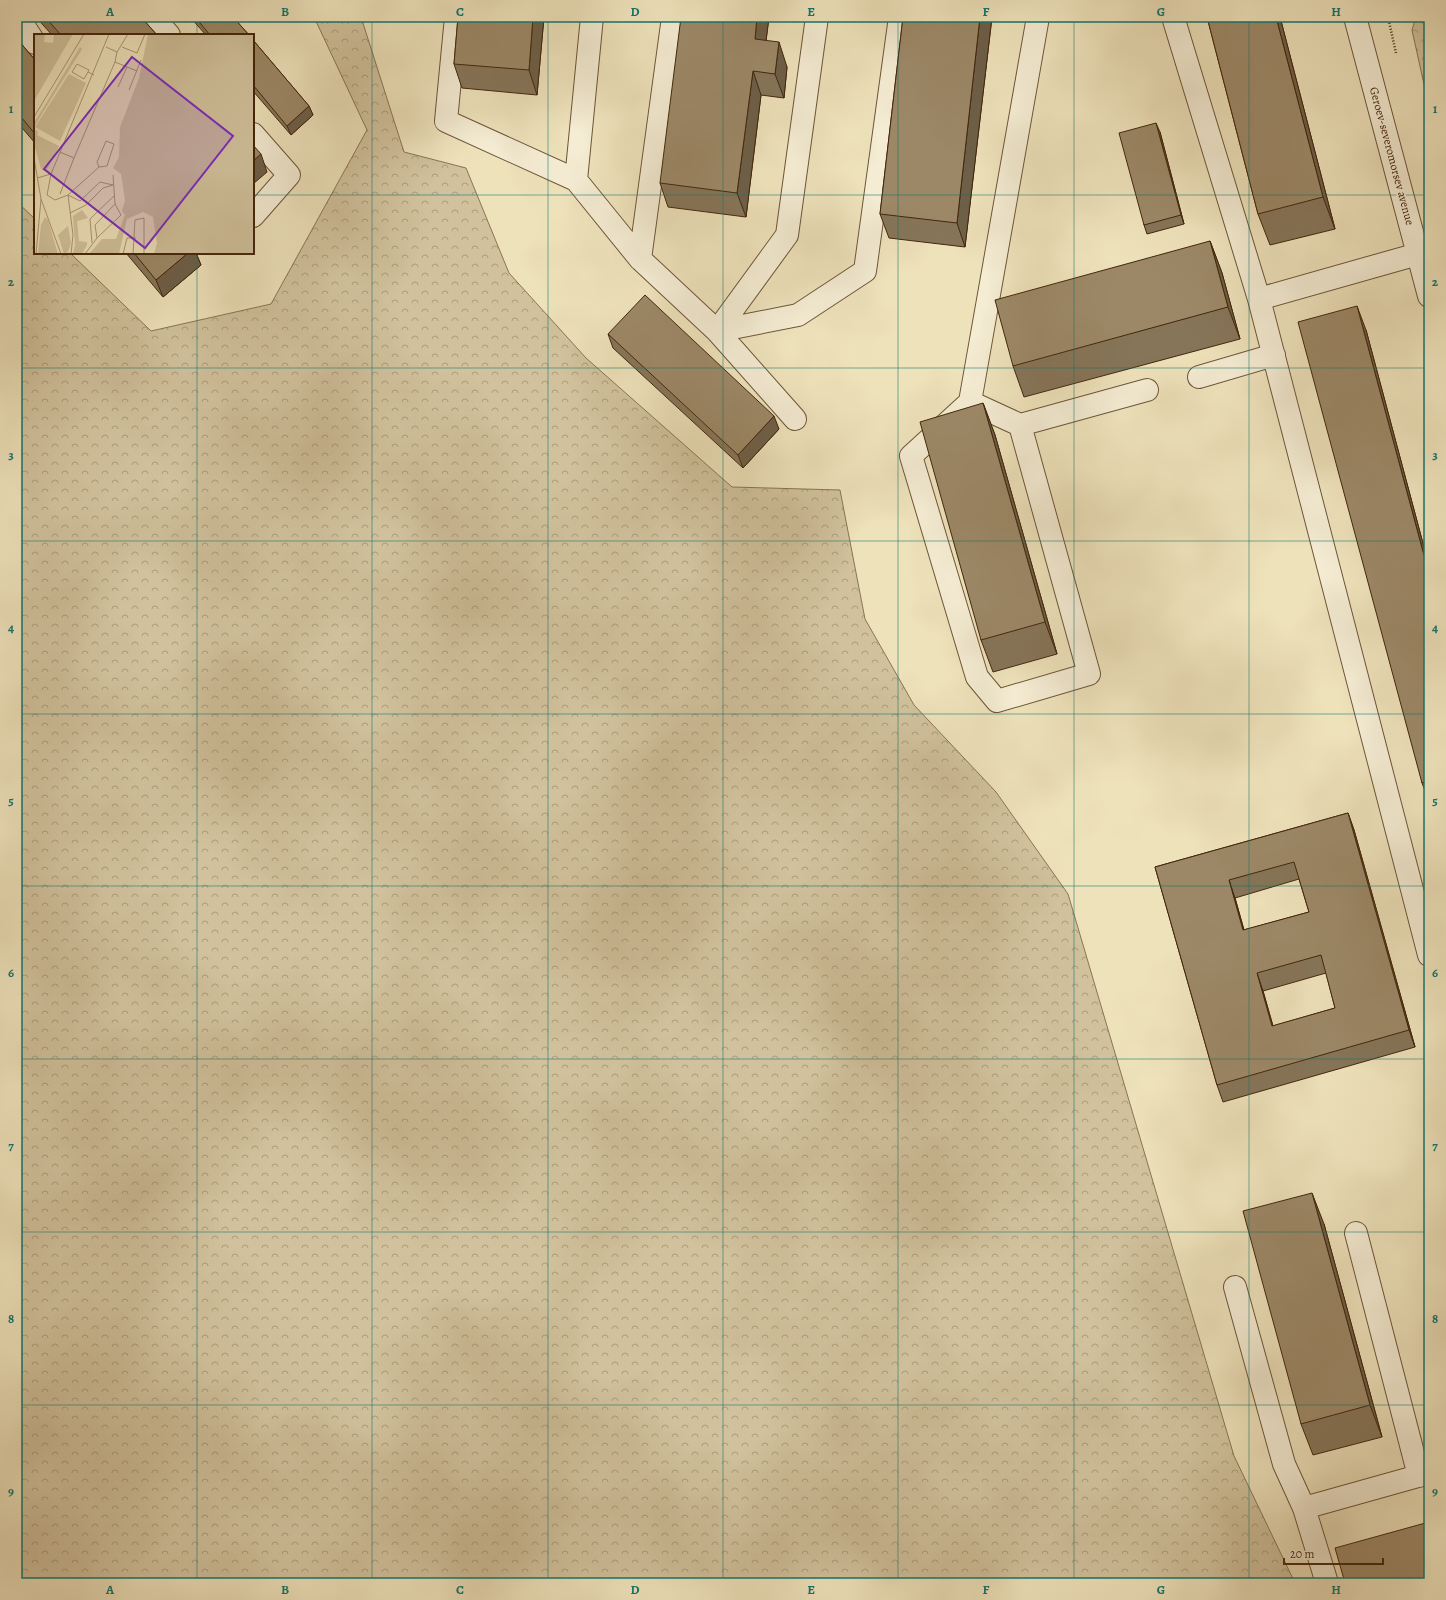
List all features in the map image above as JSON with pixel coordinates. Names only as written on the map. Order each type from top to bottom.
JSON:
[{"type":"street","points":[[18,17],[34,41]]},
{"type":"street","points":[[154,17],[168,34]]},
{"type":"street","points":[[456,17],[446,121],[576,180],[640,259],[717,331],[796,419]]},
{"type":"street","points":[[576,180],[592,17]]},
{"type":"street","points":[[640,259],[673,17]]},
{"type":"street","points":[[717,331],[787,235],[817,17]]},
{"type":"street","points":[[717,331],[798,315],[865,271],[900,17]]},
{"type":"street","points":[[1020,425],[1089,674],[997,701],[977,677],[911,456],[970,402],[1038,17]]},
{"type":"street","points":[[1173,17],[1259,298],[1429,955]]},
{"type":"street","name":"Geroev-severomorsev avenue","points":[[1355,17],[1429,296]]},
{"type":"street","points":[[254,135],[289,175],[254,215]]},
{"type":"street","points":[[1259,298],[1418,254]]},
{"type":"street","points":[[1200,377],[1274,355]]},
{"type":"street","points":[[970,402],[1020,425],[1147,390]]},
{"type":"street","points":[[1304,1508],[1424,1474],[1356,1233]]},
{"type":"street","points":[[1235,1287],[1284,1464],[1304,1508],[1327,1583]]},
{"type":"green space","points":[[314,17],[361,17],[404,152],[466,168],[509,273],[586,358],[732,487],[840,490],[865,619],[914,705],[996,792],[1068,894],[1234,1456],[1295,1583],[17,1583],[17,202],[34,218],[34,254],[71,254],[151,331],[271,304],[367,130]]},
{"type":"green space","points":[[1416,17],[1429,17],[1429,107],[1412,30]]},
{"type":"building","points":[[45,17],[141,17],[156,34],[60,34]]},
{"type":"building","points":[[195,17],[233,17],[248,34],[209,34]]},
{"type":"building","points":[[458,17],[533,17],[529,70],[454,64]]},
{"type":"building","points":[[681,17],[757,17],[755,39],[779,42],[775,74],[753,71],[737,193],[660,183]]},
{"type":"building","points":[[903,17],[980,17],[957,223],[880,214]]},
{"type":"building","points":[[1207,17],[1276,17],[1323,197],[1258,214]]},
{"type":"building","points":[[17,39],[34,59],[34,133],[17,112]]},
{"type":"building","points":[[254,41],[309,106],[287,126],[254,86]]},
{"type":"building","points":[[1156,123],[1181,215],[1144,225],[1119,133]]},
{"type":"building","points":[[254,146],[261,154],[254,160]]},
{"type":"building","points":[[1210,241],[1228,307],[1013,366],[995,300]]},
{"type":"building","points":[[135,254],[187,254],[156,280]]},
{"type":"building","points":[[645,295],[774,416],[738,455],[608,334]]},
{"type":"building","points":[[1357,306],[1429,574],[1429,781],[1422,783],[1298,322]]},
{"type":"building","points":[[983,403],[1045,622],[981,640],[920,422]]},
{"type":"building","points":[[1348,813],[1409,1030],[1217,1085],[1155,867]],"holes":[[[1294,862],[1309,912],[1243,930],[1229,880]],[[1321,955],[1335,1008],[1272,1026],[1257,973]]]},
{"type":"building","points":[[1312,1193],[1370,1405],[1301,1424],[1243,1211]]},
{"type":"building","points":[[1429,1522],[1429,1583],[1345,1583],[1335,1548]]}]
